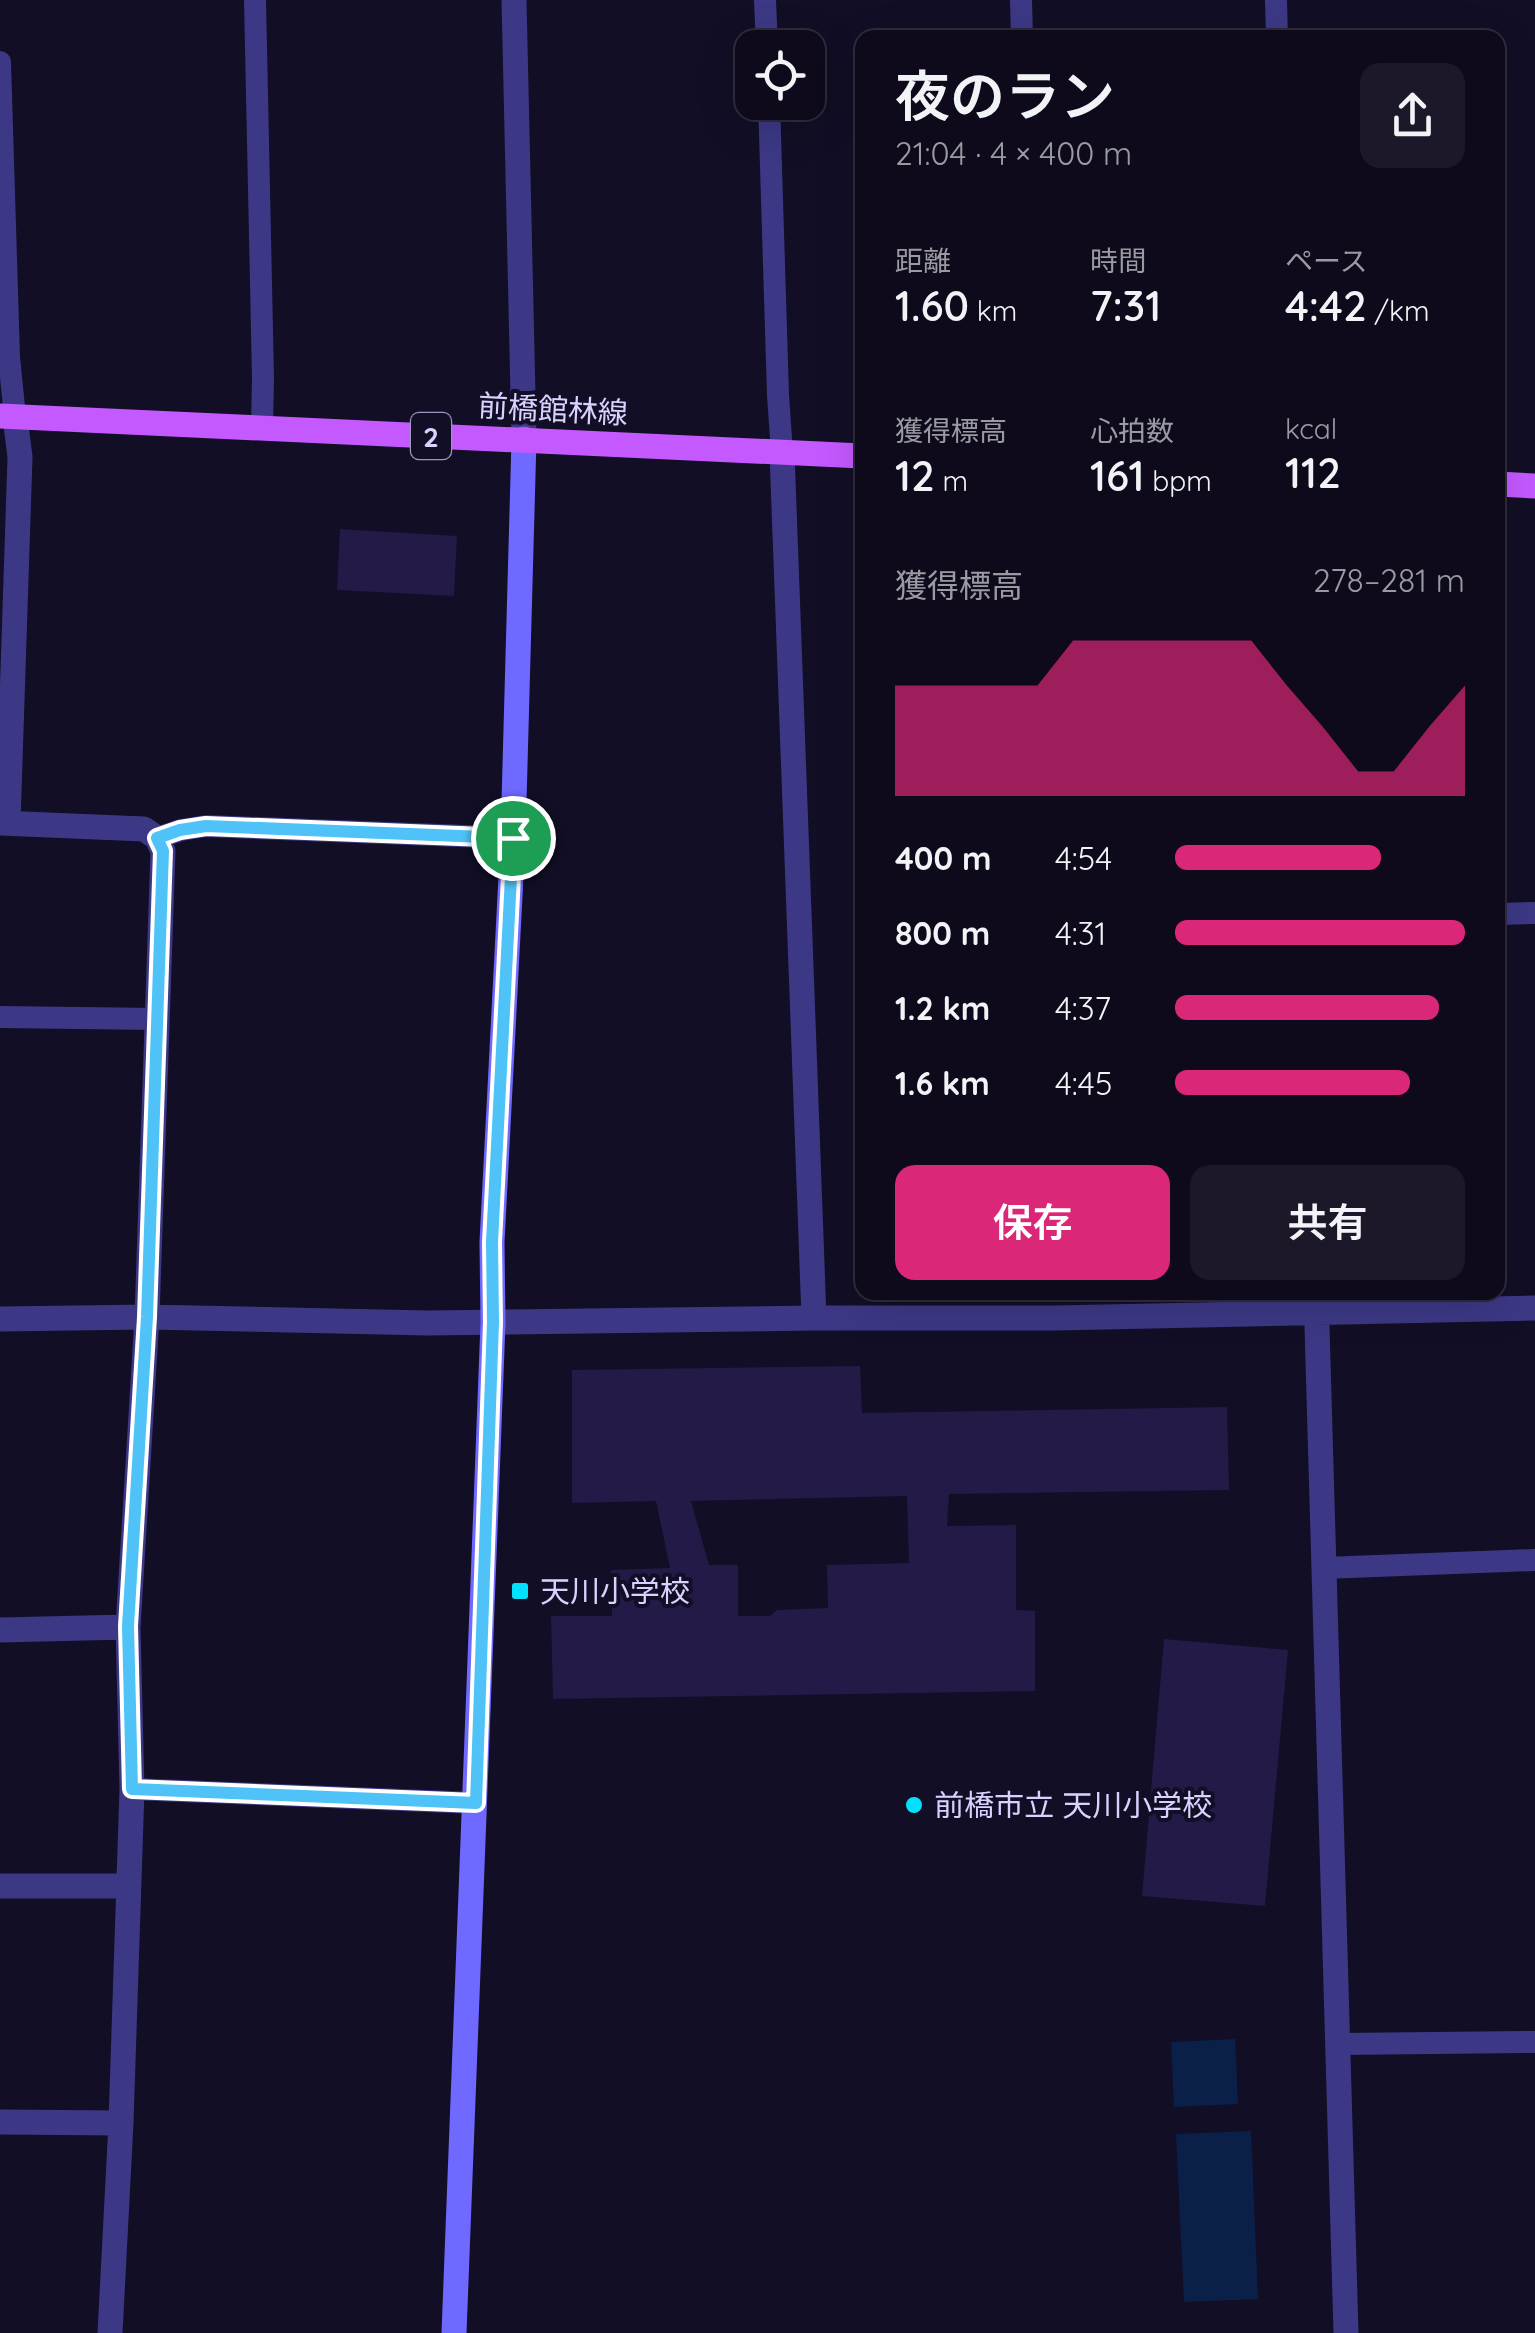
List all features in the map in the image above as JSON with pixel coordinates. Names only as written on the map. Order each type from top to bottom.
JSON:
[{"type":"main road","name":"前橋館林線","points":[[7,416],[855,456]]},
{"type":"main road","points":[[1505,484],[1535,486]]},
{"type":"street","points":[[454,2333],[493,1322],[492,1242],[513,838],[524,440],[514,0]]},
{"type":"street","points":[[7,416],[20,457],[4,823],[144,829],[157,838],[163,851],[147,1317],[128,1626],[132,1789],[110,2333]]},
{"type":"street","points":[[782,453],[814,1318]]},
{"type":"street","points":[[0,1320],[147,1317],[409,1323],[814,1318],[1056,1305],[1316,1302],[1535,1308]]},
{"type":"street","points":[[1316,1302],[1346,2333]]},
{"type":"street","points":[[0,1630],[128,1626]]},
{"type":"street","points":[[0,1886],[127,1886]]},
{"type":"street","points":[[0,2122],[121,2122]]},
{"type":"lane","points":[[255,0],[262,428]]},
{"type":"lane","points":[[765,0],[766,30]]},
{"type":"lane","points":[[1021,0],[1022,30]]},
{"type":"lane","points":[[1276,0],[1277,30]]},
{"type":"lane","points":[[0,62],[7,416]]},
{"type":"lane","points":[[769,120],[782,453]]},
{"type":"lane","points":[[157,838],[206,826],[513,838]]},
{"type":"lane","points":[[1505,914],[1535,913]]},
{"type":"lane","points":[[0,1018],[157,1019]]},
{"type":"lane","points":[[1324,1568],[1535,1560]]},
{"type":"lane","points":[[132,1789],[476,1803]]},
{"type":"lane","points":[[1339,2044],[1535,2042]]},
{"type":"water","points":[[1235,2039],[1238,2104],[1174,2107],[1171,2042]]},
{"type":"water","points":[[1251,2131],[1258,2299],[1184,2302],[1176,2134]]},
{"type":"building","points":[[340,529],[457,536],[454,596],[337,590]]},
{"type":"building","points":[[860,1366],[862,1413],[1227,1407],[1229,1490],[949,1494],[947,1526],[1016,1525],[1016,1610],[1035,1611],[1035,1691],[553,1699],[551,1616],[612,1616],[611,1570],[670,1568],[656,1501],[572,1503],[572,1370]],"holes":[[[907,1496],[909,1563],[827,1565],[828,1608],[738,1616],[738,1565],[709,1565],[691,1501]]]},
{"type":"building","points":[[1164,1639],[1288,1650],[1265,1906],[1142,1896]]},
{"type":"place","name":"天川小学校","points":[[520,1591]]},
{"type":"place","name":"前橋市立 天川小学校","points":[[914,1805]]},
{"type":"route","points":[[206,826],[513,838],[492,1242],[493,1322],[476,1803],[132,1789],[128,1626],[147,1317],[163,851],[157,838],[206,826]]}]
